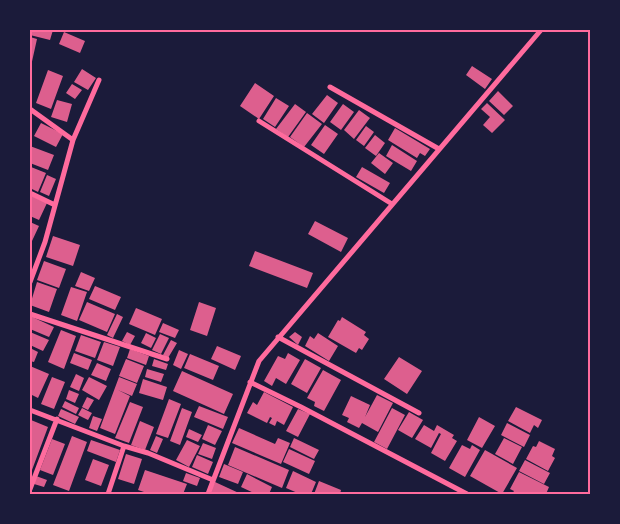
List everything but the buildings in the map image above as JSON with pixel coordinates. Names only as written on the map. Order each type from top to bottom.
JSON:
[{"type":"street","points":[[208,494],[259,361],[541,30]]},
{"type":"street","points":[[30,282],[45,242],[73,140],[99,80]]},
{"type":"street","points":[[330,87],[439,149]]},
{"type":"street","points":[[30,109],[73,140]]},
{"type":"street","points":[[258,121],[392,204]]},
{"type":"street","points":[[30,193],[55,205]]},
{"type":"street","points":[[30,314],[167,360]]},
{"type":"street","points":[[278,337],[419,413]]},
{"type":"street","points":[[250,382],[301,406],[467,494]]},
{"type":"street","points":[[30,410],[124,446],[148,453],[213,480]]},
{"type":"street","points":[[30,489],[57,419]]},
{"type":"street","points":[[108,494],[124,446]]}]
